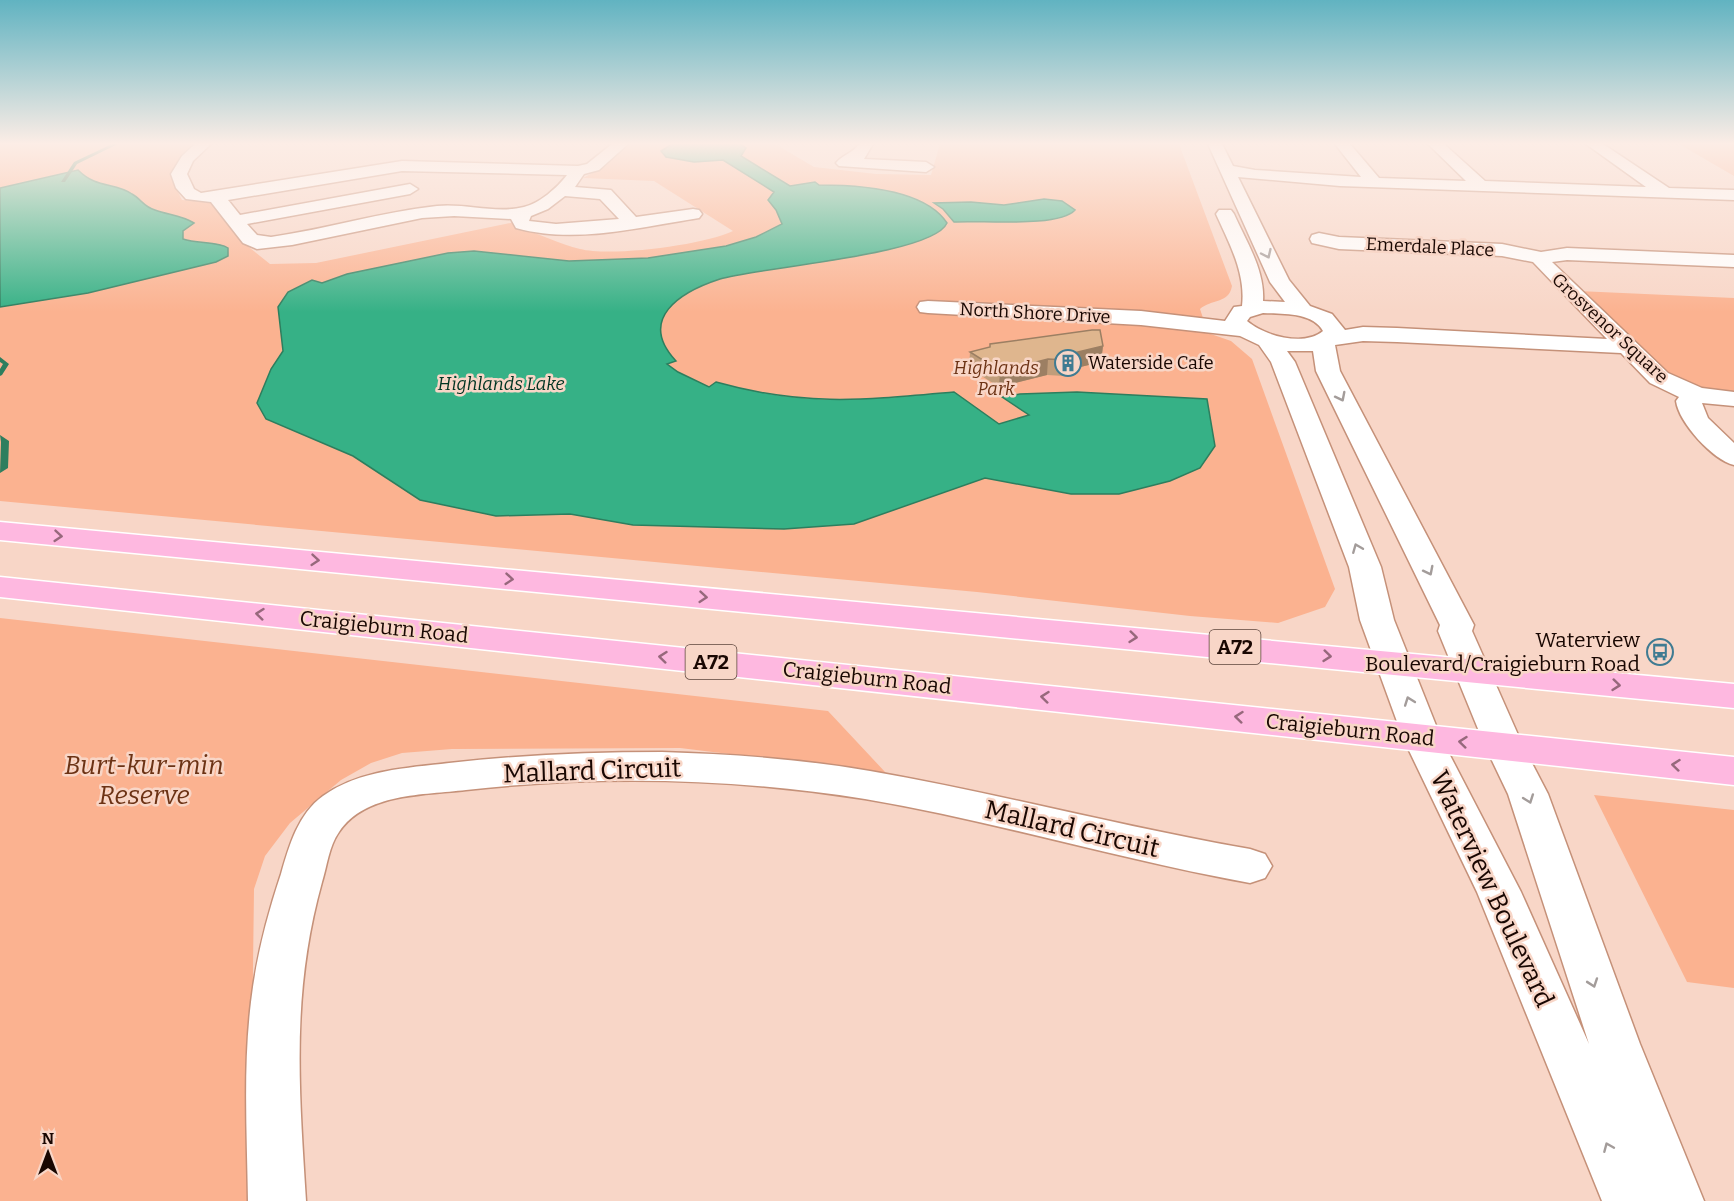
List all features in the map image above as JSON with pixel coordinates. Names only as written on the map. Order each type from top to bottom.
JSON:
[{"type":"main road","name":"A72","points":[[0,531],[1734,696]]},
{"type":"main road","name":"Craigieburn Road","points":[[0,587],[1734,771]]},
{"type":"street","points":[[218,200],[250,239],[263,243],[444,210],[524,213],[539,207],[548,200]]},
{"type":"street","points":[[234,221],[349,200]]},
{"type":"street","points":[[611,200],[632,223]]},
{"type":"street","points":[[1219,200],[1253,283],[1254,297],[1244,318]]},
{"type":"street","points":[[1242,200],[1280,282],[1302,310],[1328,334],[1328,371],[1457,625],[1455,631],[1504,746],[1528,794],[1615,1044],[1675,1201]]},
{"type":"street","points":[[333,203],[360,226]]},
{"type":"street","points":[[524,213],[520,222],[531,228],[592,228],[693,214]]},
{"type":"street","name":"Emerdale Place","points":[[1319,239],[1339,243],[1502,250],[1541,258]]},
{"type":"street","name":"Grosvenor Square","points":[[1730,264],[1567,254],[1541,258],[1543,264],[1659,378],[1695,395],[1734,399]]},
{"type":"street","points":[[1244,318],[1276,307],[1302,310]]},
{"type":"street","name":"North Shore Drive","points":[[928,308],[1141,318],[1244,318]]},
{"type":"street","points":[[1244,318],[1268,341],[1298,345],[1328,334],[1363,334],[1629,348]]},
{"type":"street","name":"Waterview Boulevard","points":[[1268,341],[1283,362],[1361,556],[1377,620],[1422,738],[1499,892],[1631,1201]]},
{"type":"street","points":[[1695,395],[1689,401],[1688,409],[1694,418],[1734,457]]},
{"type":"street","name":"Mallard Circuit","points":[[277,1201],[274,1016],[293,903],[311,847],[322,824],[345,802],[373,789],[403,783],[536,769],[614,767],[726,769],[886,788],[1178,853],[1250,866]]},
{"type":"green space","name":"Highlands Park","points":[[0,200],[210,202],[245,244],[270,264],[316,263],[515,222],[519,227],[557,242],[580,249],[613,252],[680,245],[733,231],[684,200],[1200,200],[1232,286],[1223,299],[1200,309],[1208,333],[1231,341],[1252,359],[1335,589],[1325,607],[1278,623],[1190,616],[977,592],[0,501]]},
{"type":"green space","points":[[1578,291],[1734,298],[1734,395],[1675,383]]},
{"type":"green space","name":"Burt-kur-min Reserve","points":[[0,618],[828,711],[886,773],[680,748],[452,749],[402,753],[371,763],[341,780],[290,823],[265,856],[254,889],[250,1201],[0,1201]]},
{"type":"green space","points":[[1594,795],[1734,810],[1734,988],[1687,982]]},
{"type":"water","points":[[0,200],[139,200],[151,209],[194,223],[183,231],[183,239],[213,243],[228,248],[228,256],[216,262],[88,293],[0,307]]},
{"type":"water","name":"Highlands Lake","points":[[768,200],[917,200],[936,211],[947,223],[935,234],[911,244],[880,252],[741,274],[720,279],[691,291],[668,309],[662,320],[661,332],[665,346],[676,361],[667,364],[678,372],[709,387],[716,382],[748,390],[807,398],[863,399],[954,392],[999,424],[1029,415],[1002,397],[1020,394],[1077,392],[1207,399],[1215,446],[1200,468],[1170,481],[1119,494],[1071,494],[985,478],[854,524],[784,529],[633,525],[570,514],[496,516],[420,500],[353,456],[266,419],[257,403],[271,369],[283,351],[278,307],[288,292],[312,280],[322,283],[347,274],[448,253],[474,251],[569,261],[648,258],[726,246],[756,237],[782,224],[776,210]]},
{"type":"water","points":[[1053,200],[1062,201],[1075,210],[1066,216],[1037,221],[954,222],[943,209],[934,203],[971,202],[1004,205]]},
{"type":"building","points":[[1100,330],[1103,346],[1065,355],[1066,360],[1048,359],[1000,371],[970,352],[990,347],[990,344]]},
{"type":"waterway","points":[[0,359],[6,364],[0,374]]},
{"type":"waterway","points":[[0,437],[5,441],[4,468],[0,471]]},
{"type":"place","name":"Waterside Cafe","points":[[1068,363]]},
{"type":"place","name":"Waterview Boulevard/Craigieburn Road","points":[[1660,652]]}]
